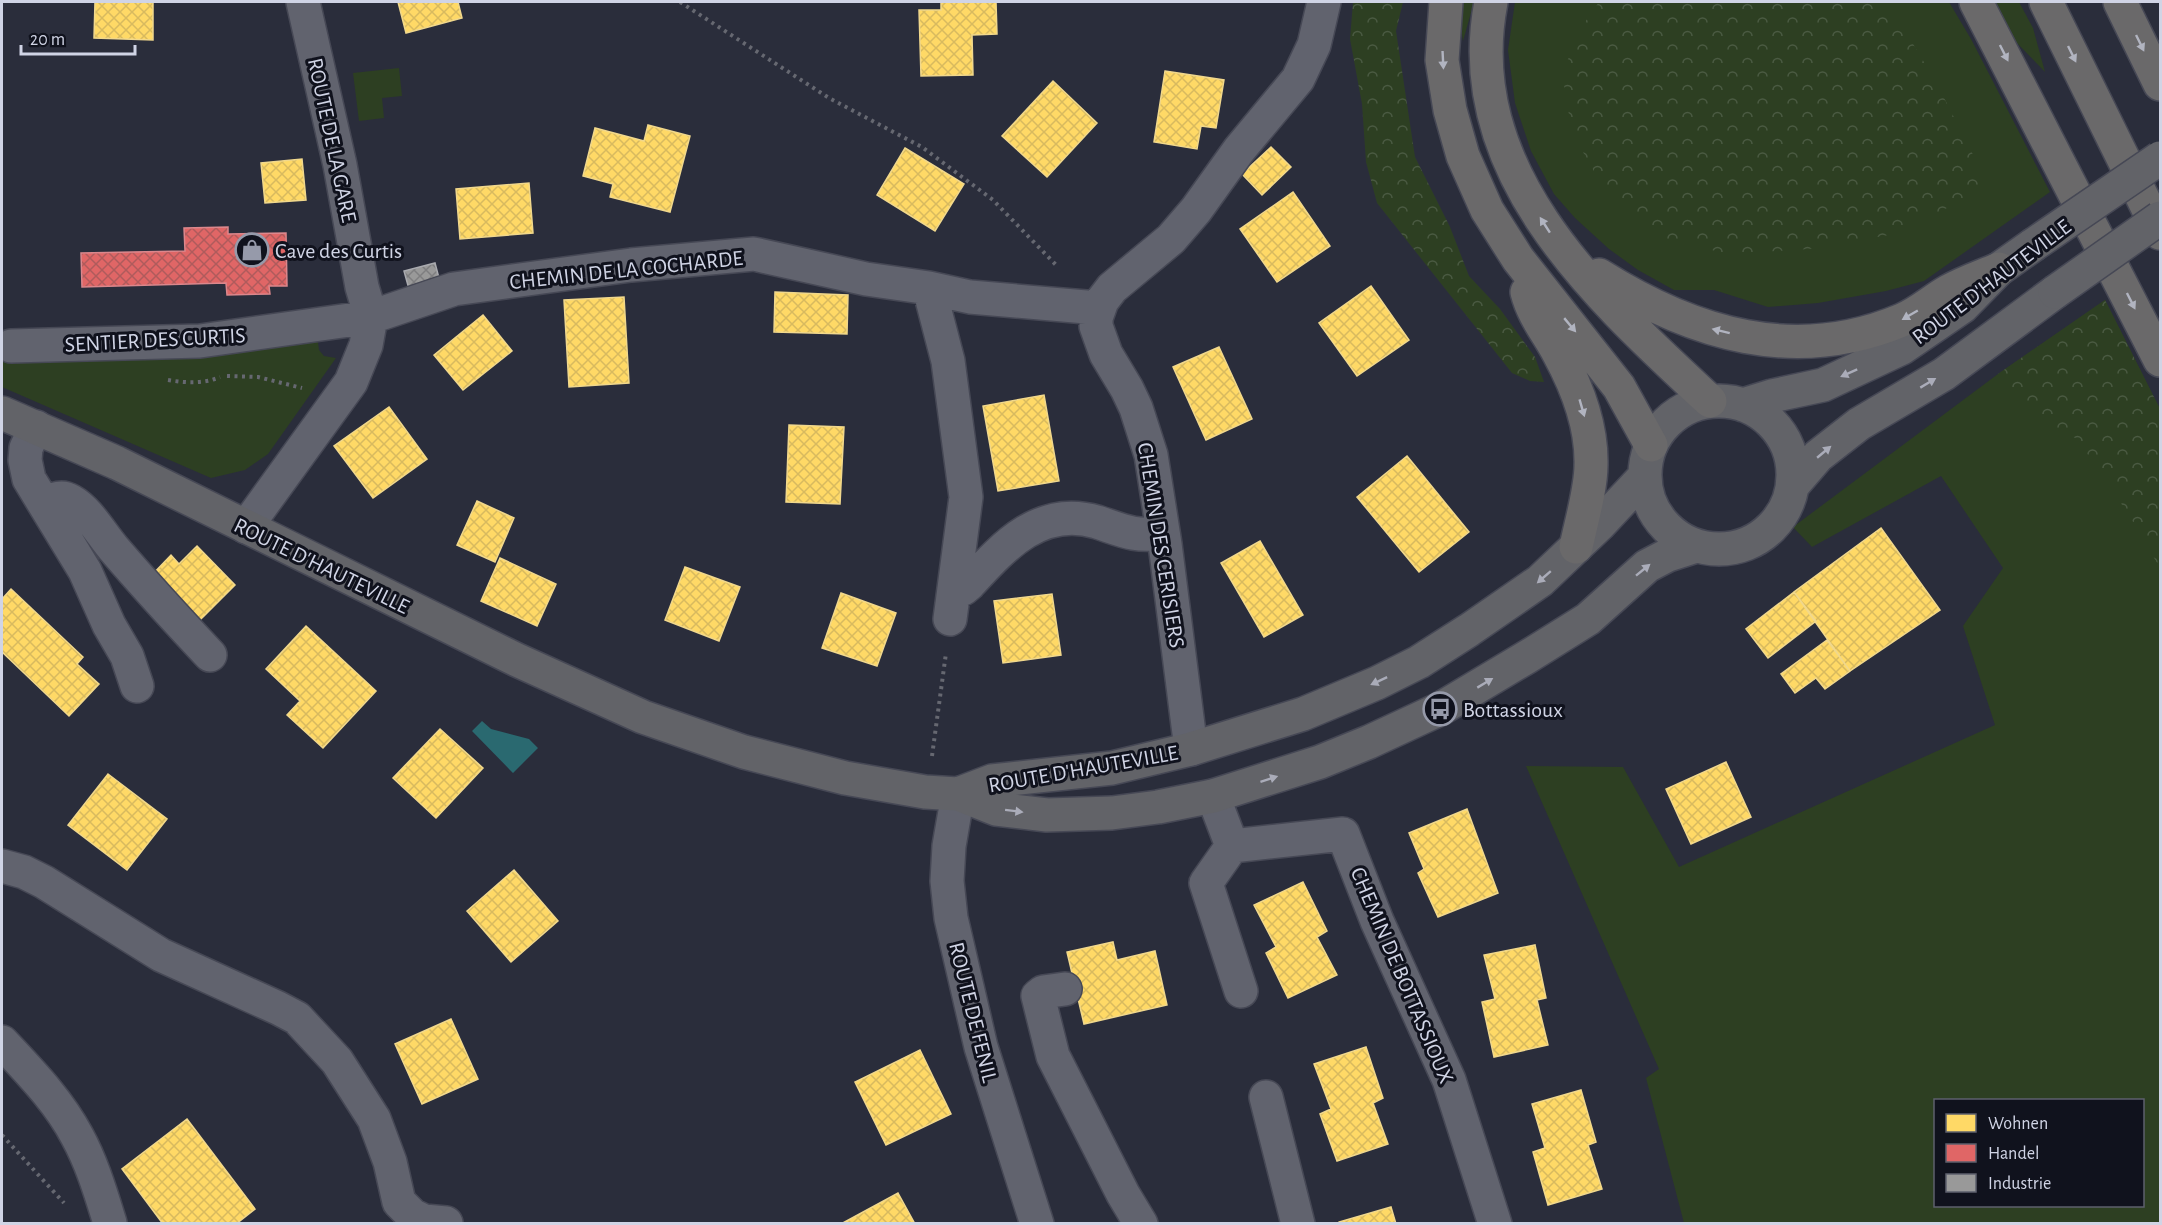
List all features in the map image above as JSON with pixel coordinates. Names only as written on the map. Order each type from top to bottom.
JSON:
[{"type":"highway","points":[[1446,2],[1442,60],[1450,110],[1463,156],[1487,210],[1518,259],[1619,387],[1648,461]]},
{"type":"highway","points":[[1491,2],[1485,54],[1493,111],[1514,170],[1527,198],[1566,254],[1599,291],[1665,359],[1710,401]]},
{"type":"highway","points":[[1976,2],[2160,360]]},
{"type":"highway","points":[[2046,2],[2160,233]]},
{"type":"highway","points":[[2120,2],[2160,84]]},
{"type":"highway","points":[[1566,254],[1634,296],[1677,317],[1730,333],[1787,342],[1837,340],[1861,335],[1904,319],[1950,291],[1999,269]]},
{"type":"highway","points":[[1518,259],[1529,301],[1572,380],[1582,407],[1588,436],[1591,465],[1576,547]]},
{"type":"main road","name":"ROUTE D'HAUTEVILLE","points":[[1743,405],[1823,385],[1902,348],[1962,307],[1999,269],[2160,158]]},
{"type":"main road","name":"ROUTE D'HAUTEVILLE","points":[[1792,485],[1818,456],[1859,424],[1944,374],[2160,218]]},
{"type":"main road","points":[[1710,401],[1743,405],[1772,423],[1785,441],[1792,463],[1792,485],[1788,502],[1780,518],[1755,541],[1721,550],[1696,546],[1671,533],[1659,519],[1647,495],[1648,461],[1665,424],[1681,411],[1710,401]]},
{"type":"main road","name":"ROUTE D'HAUTEVILLE","points":[[2,413],[117,463],[517,660],[643,717],[734,748],[846,778],[925,792],[958,794],[996,809],[1047,815],[1112,813],[1158,807],[1213,796],[1320,762],[1440,710],[1588,620],[1647,566],[1668,555],[1696,546]]},
{"type":"main road","name":"ROUTE D'HAUTEVILLE","points":[[958,794],[992,781],[1112,768],[1191,749],[1303,714],[1419,662],[1540,581],[1600,524],[1648,461]]},
{"type":"main road","points":[[1191,749],[1213,796]]},
{"type":"street","name":"ROUTE DE LA GARE","points":[[246,527],[351,382],[366,345],[370,317],[303,2]]},
{"type":"street","points":[[1098,308],[1112,288],[1171,239],[1239,150],[1298,79],[1314,45],[1324,2]]},
{"type":"street","name":"CHEMIN DE LA COCHARDE","points":[[370,317],[454,289],[630,265],[754,254],[866,279],[929,288],[970,297],[1098,308]]},
{"type":"street","points":[[929,288],[948,360],[966,497],[952,605]]},
{"type":"street","name":"CHEMIN DES CERISIERS","points":[[1098,308],[1096,326],[1106,354],[1127,388],[1144,431],[1156,481],[1191,749]]},
{"type":"street","name":"SENTIER DES CURTIS","points":[[11,346],[200,341],[370,317]]},
{"type":"street","points":[[36,427],[26,448],[25,460],[29,478],[85,571],[109,625],[127,656],[138,686]]},
{"type":"street","points":[[46,504],[57,498],[73,502],[89,517],[148,589],[210,656]]},
{"type":"street","points":[[952,605],[963,589],[1000,551],[1029,529],[1050,521],[1077,519],[1145,536],[1163,533]]},
{"type":"street","name":"ROUTE DE FENIL","points":[[958,794],[949,846],[947,881],[951,918],[981,1047],[1037,1224]]},
{"type":"street","points":[[1213,796],[1232,846],[1206,883],[1240,991]]},
{"type":"street","name":"CHEMIN DE BOTTASSIOUX","points":[[1232,846],[1343,834],[1377,921],[1449,1080],[1495,1224]]},
{"type":"street","points":[[2,866],[24,872],[44,882],[161,955],[297,1018],[337,1061],[374,1119],[390,1162],[399,1202],[412,1215],[424,1221],[446,1222]]},
{"type":"street","points":[[1065,989],[1043,992],[1038,996],[1053,1056],[1123,1194],[1141,1224]]},
{"type":"street","points":[[2,1042],[49,1094],[77,1136],[98,1185],[110,1223]]},
{"type":"street","points":[[1266,1097],[1298,1224]]},
{"type":"path","points":[[680,2],[829,98],[921,147],[993,200],[1098,308]]},
{"type":"path","points":[[925,792],[952,605]]},
{"type":"path","points":[[2,1135],[71,1211]]},
{"type":"green space","points":[[1353,2],[1403,2],[1396,31],[1415,157],[1450,227],[1469,276],[1500,309],[1535,357],[1544,382],[1530,381],[1512,373],[1377,203],[1366,162],[1362,104],[1350,39]]},
{"type":"green space","points":[[1459,2],[1474,2],[1463,41],[1458,9]]},
{"type":"green space","points":[[1515,2],[1949,2],[1971,39],[2050,192],[1924,281],[1886,291],[1818,303],[1768,307],[1714,290],[1674,290],[1638,270],[1609,249],[1575,218],[1554,194],[1531,151],[1515,103],[1508,50]]},
{"type":"green space","points":[[1599,2],[1881,2],[1897,17],[1937,84],[1990,188],[1889,235],[1809,249],[1728,254],[1650,235],[1603,187],[1572,133],[1562,73],[1583,25]]},
{"type":"green space","points":[[1995,2],[2019,2],[2033,28],[2045,72],[2016,42]]},
{"type":"green space","points":[[399,68],[402,96],[382,98],[384,118],[359,121],[353,73]]},
{"type":"green space","points":[[2105,300],[2160,409],[2160,1223],[1684,1223],[1646,1078],[1659,1069],[1526,766],[1623,767],[1679,867],[1995,725],[1963,626],[2003,568],[1941,476],[1812,547],[1793,527],[1998,374]]},
{"type":"green space","points":[[2105,300],[2160,409],[2160,568],[2129,515],[2077,439],[2030,413],[1998,374]]},
{"type":"green space","points":[[317,335],[319,350],[324,356],[336,358],[268,454],[245,470],[211,478],[2,387],[2,358]]},
{"type":"shaded area","points":[[482,721],[491,729],[529,739],[538,748],[513,773],[472,731]]},
{"type":"building: Wohnen","points":[[95,2],[153,2],[153,40],[94,38]]},
{"type":"building: Wohnen","points":[[398,2],[458,2],[462,18],[406,33]]},
{"type":"building: Wohnen","points":[[941,2],[996,2],[997,34],[972,35],[973,75],[921,76],[919,10],[941,10]]},
{"type":"building: Wohnen","points":[[1165,71],[1224,80],[1216,128],[1201,126],[1197,149],[1154,142]]},
{"type":"building: Wohnen","points":[[1053,81],[1097,123],[1047,177],[1002,136]]},
{"type":"building: Wohnen","points":[[648,125],[690,136],[670,212],[610,197],[613,184],[583,176],[595,128],[644,141]]},
{"type":"building: Wohnen","points":[[1271,147],[1291,167],[1262,195],[1242,174]]},
{"type":"building: Wohnen","points":[[905,148],[964,184],[935,231],[877,195]]},
{"type":"building: Wohnen","points":[[302,159],[306,200],[265,203],[261,163]]},
{"type":"building: Wohnen","points":[[529,183],[533,233],[460,239],[456,189]]},
{"type":"building: Wohnen","points":[[1293,192],[1330,246],[1277,282],[1240,229]]},
{"type":"building: Wohnen","points":[[1371,286],[1409,340],[1357,376],[1319,323]]},
{"type":"building: Wohnen","points":[[775,292],[848,295],[847,334],[774,332]]},
{"type":"building: Wohnen","points":[[624,297],[629,383],[569,387],[564,300]]},
{"type":"building: Wohnen","points":[[483,315],[512,351],[463,390],[434,355]]},
{"type":"building: Wohnen","points":[[1219,347],[1252,419],[1206,440],[1173,367]]},
{"type":"building: Wohnen","points":[[1044,395],[1059,481],[998,491],[983,406]]},
{"type":"building: Wohnen","points":[[389,407],[427,459],[373,498],[334,446]]},
{"type":"building: Wohnen","points":[[789,425],[844,427],[840,504],[786,502]]},
{"type":"building: Wohnen","points":[[1407,456],[1469,532],[1419,572],[1357,497]]},
{"type":"building: Wohnen","points":[[477,501],[514,518],[495,562],[457,545]]},
{"type":"building: Wohnen","points":[[1881,528],[1940,610],[1850,671],[1794,592]]},
{"type":"building: Wohnen","points":[[1260,541],[1303,615],[1264,637],[1221,563]]},
{"type":"building: Wohnen","points":[[197,546],[235,585],[196,624],[150,577],[171,555],[179,564]]},
{"type":"building: Wohnen","points":[[500,558],[556,584],[537,626],[481,601]]},
{"type":"building: Wohnen","points":[[685,567],[740,587],[719,641],[665,620]]},
{"type":"building: Wohnen","points":[[11,589],[83,657],[77,664],[99,684],[69,716],[2,652],[2,599]]},
{"type":"building: Wohnen","points":[[1794,592],[1816,621],[1768,658],[1746,629]]},
{"type":"building: Wohnen","points":[[841,593],[896,613],[877,666],[822,648]]},
{"type":"building: Wohnen","points":[[1052,594],[1061,655],[1003,663],[994,601]]},
{"type":"building: Wohnen","points":[[306,626],[376,691],[323,748],[287,715],[300,701],[266,669]]},
{"type":"building: Wohnen","points":[[1827,640],[1850,671],[1825,689],[1816,678],[1795,693],[1781,674]]},
{"type":"building: Wohnen","points":[[440,729],[483,768],[436,818],[393,778]]},
{"type":"building: Wohnen","points":[[1726,762],[1751,817],[1691,844],[1666,789]]},
{"type":"building: Wohnen","points":[[108,774],[167,819],[127,870],[68,825]]},
{"type":"building: Wohnen","points":[[1467,809],[1498,893],[1438,917],[1418,873],[1424,869],[1409,833]]},
{"type":"building: Wohnen","points":[[514,870],[558,921],[511,962],[467,911]]},
{"type":"building: Wohnen","points":[[1303,882],[1327,931],[1317,937],[1337,975],[1288,998],[1266,953],[1276,947],[1254,905]]},
{"type":"building: Wohnen","points":[[1113,942],[1117,960],[1155,951],[1167,1005],[1084,1024],[1067,952]]},
{"type":"building: Wohnen","points":[[1535,945],[1546,998],[1537,1000],[1548,1045],[1494,1057],[1482,1002],[1495,999],[1484,955]]},
{"type":"building: Wohnen","points":[[451,1019],[478,1079],[422,1104],[395,1044]]},
{"type":"building: Wohnen","points":[[1366,1047],[1383,1098],[1373,1103],[1388,1144],[1337,1161],[1320,1114],[1331,1109],[1314,1064]]},
{"type":"building: Wohnen","points":[[920,1050],[951,1114],[886,1145],[855,1082]]},
{"type":"building: Wohnen","points":[[1581,1090],[1596,1142],[1588,1145],[1602,1189],[1548,1205],[1533,1152],[1545,1148],[1532,1104]]},
{"type":"building: Wohnen","points":[[187,1119],[255,1209],[236,1224],[163,1224],[122,1169]]},
{"type":"building: Wohnen","points":[[898,1193],[915,1224],[841,1224]]},
{"type":"building: Wohnen","points":[[1391,1207],[1396,1224],[1339,1224],[1339,1222]]},
{"type":"building: Handel","points":[[228,227],[228,234],[286,233],[287,286],[269,286],[270,294],[227,295],[226,283],[82,287],[81,253],[185,251],[184,228]]},
{"type":"building: Industrie","points":[[435,263],[440,282],[409,289],[404,271]]},
{"type":"place","name":"Cave des Curtis","points":[[252,250]]},
{"type":"place","name":"Bottassioux","points":[[1440,709]]}]
